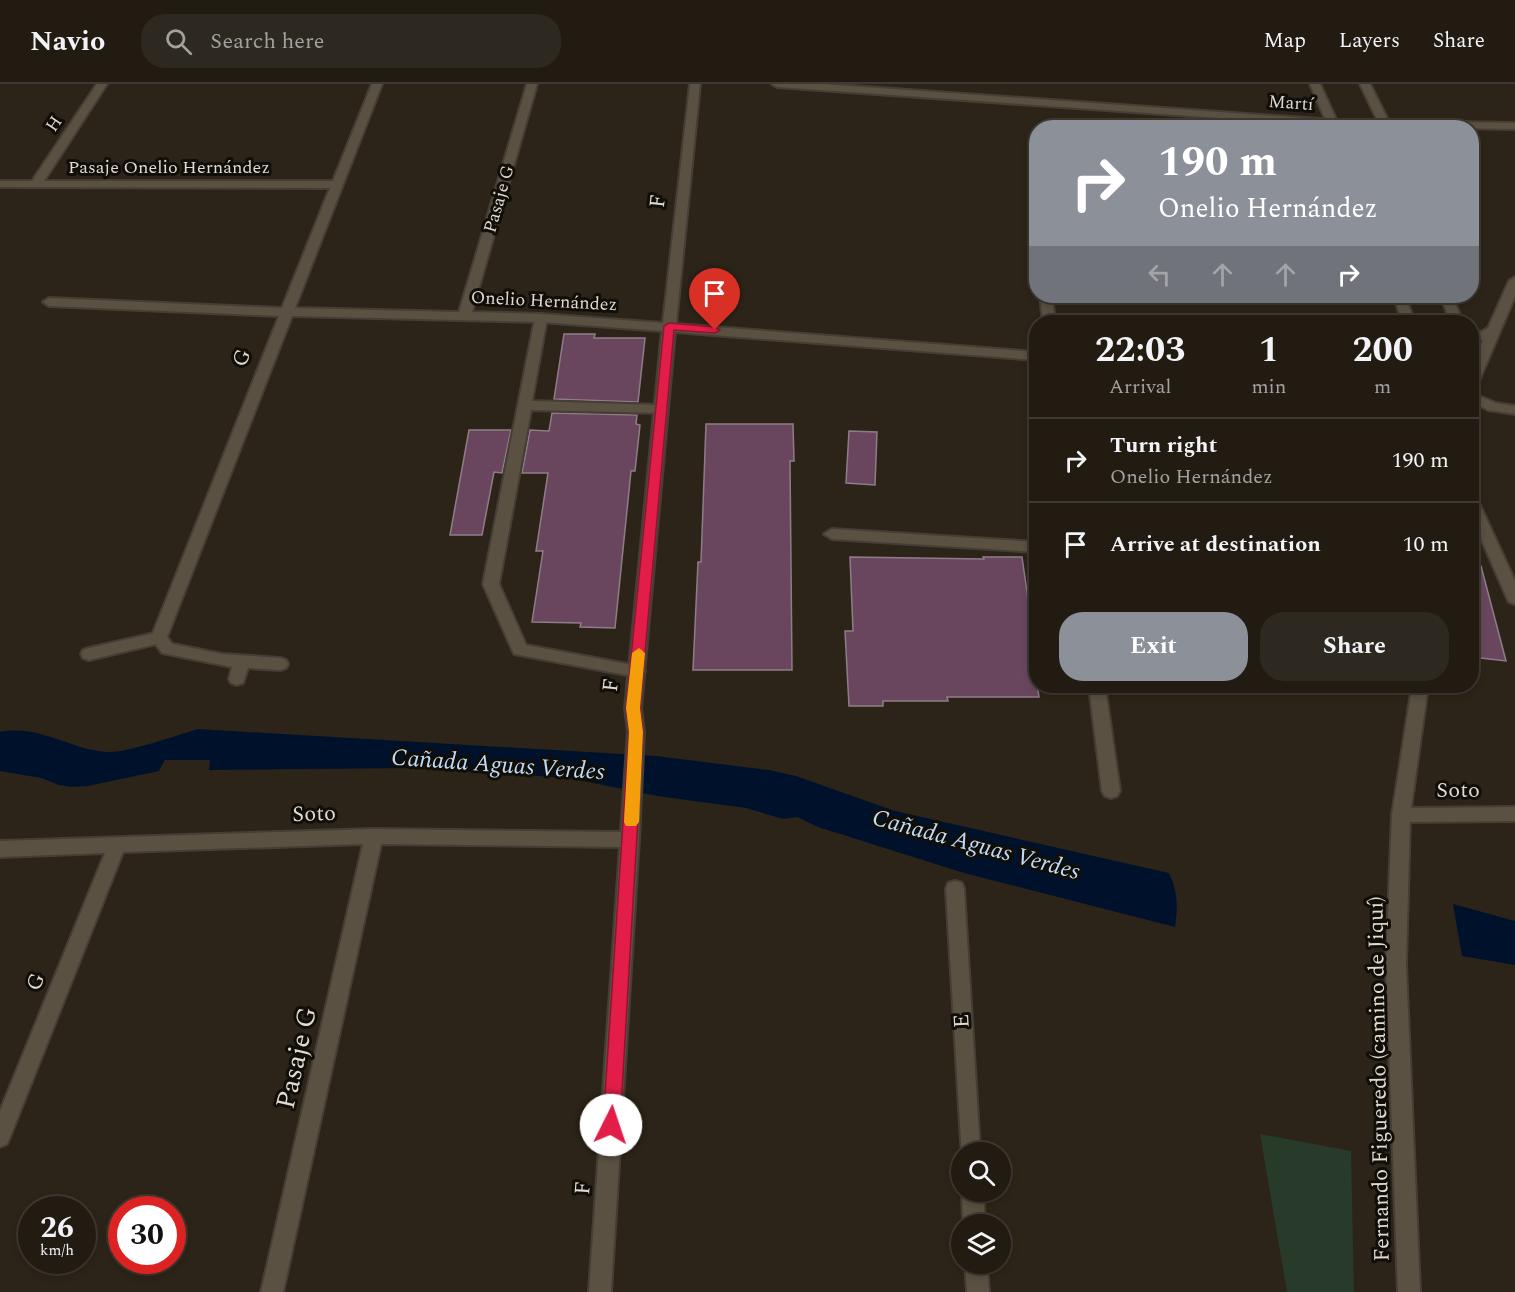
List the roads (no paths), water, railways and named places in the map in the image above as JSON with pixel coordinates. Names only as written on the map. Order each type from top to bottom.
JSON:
[{"type":"street","name":"H","points":[[35,185],[102,84]]},
{"type":"street","name":"G","points":[[163,644],[287,312],[377,84]]},
{"type":"street","name":"Pasaje G","points":[[465,315],[532,84]]},
{"type":"street","name":"F","points":[[600,1292],[630,840],[636,732],[633,708],[660,409],[695,84]]},
{"type":"street","name":"Martí","points":[[777,84],[1270,120]]},
{"type":"street","points":[[998,84],[1001,99]]},
{"type":"street","points":[[1316,84],[1332,120]]},
{"type":"street","points":[[1365,84],[1383,120]]},
{"type":"street","name":"Martí","points":[[1479,126],[1515,126]]},
{"type":"street","name":"Pasaje Onelio Hernández","points":[[0,184],[338,185]]},
{"type":"street","points":[[1479,365],[1515,281]]},
{"type":"street","name":"Onelio Hernández","points":[[49,302],[287,312],[541,318],[669,326],[1029,355]]},
{"type":"street","points":[[541,318],[491,584],[520,650],[637,670]]},
{"type":"street","points":[[1479,336],[1493,332]]},
{"type":"street","points":[[1479,400],[1493,407],[1515,410]]},
{"type":"street","points":[[524,405],[660,409]]},
{"type":"street","points":[[1479,518],[1515,598]]},
{"type":"street","points":[[832,534],[1029,547]]},
{"type":"street","points":[[89,654],[163,644],[222,660],[280,664]]},
{"type":"street","points":[[237,679],[242,662]]},
{"type":"street","points":[[1098,693],[1111,791]]},
{"type":"street","name":"Fernando Figueredo (camino de Jiquí)","points":[[1408,1292],[1396,965],[1397,891],[1401,814],[1419,693]]},
{"type":"street","name":"Soto","points":[[1401,814],[1515,814]]},
{"type":"street","name":"Pasaje G","points":[[272,1292],[374,836]]},
{"type":"street","name":"Soto","points":[[0,849],[374,836],[630,840]]},
{"type":"street","name":"G","points":[[0,1137],[117,845]]},
{"type":"street","name":"E","points":[[955,889],[969,1142]]},
{"type":"street","points":[[977,1274],[978,1292]]},
{"type":"water","name":"Cañada Aguas Verdes","points":[[198,729],[656,756],[769,770],[796,776],[895,811],[1169,873],[1176,900],[1175,927],[964,873],[818,827],[797,817],[783,819],[746,808],[657,796],[569,778],[416,768],[209,770],[210,760],[165,760],[159,771],[88,786],[72,787],[41,778],[0,771],[0,732],[28,731],[81,747],[117,752]]},
{"type":"water","points":[[1453,904],[1515,921],[1515,965],[1462,956]]}]
